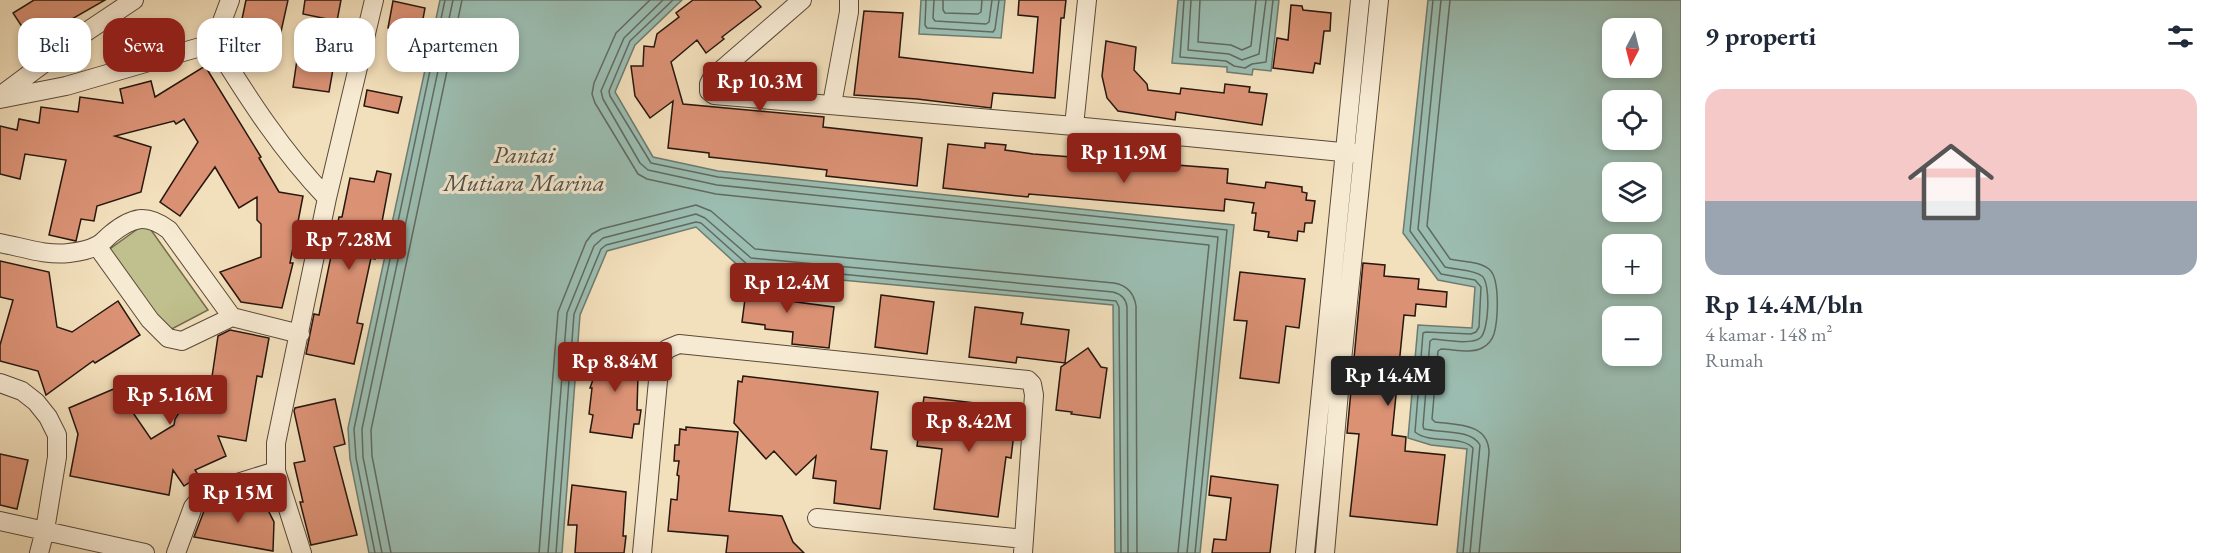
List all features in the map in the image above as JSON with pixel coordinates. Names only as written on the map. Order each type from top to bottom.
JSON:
[{"type":"street","points":[[0,98],[83,34],[134,0]]},
{"type":"street","points":[[223,18],[230,0]]},
{"type":"street","points":[[302,553],[276,471],[276,442],[327,198],[374,0]]},
{"type":"street","points":[[802,0],[712,78],[709,91],[714,95],[1074,126],[1354,154]]},
{"type":"street","points":[[832,104],[849,12],[849,0]]},
{"type":"street","points":[[1074,126],[1088,0]]},
{"type":"street","points":[[1324,553],[1354,154],[1360,0]]},
{"type":"street","points":[[1305,553],[1354,154],[1379,0]]},
{"type":"street","points":[[0,98],[66,86],[197,48]]},
{"type":"street","points":[[233,72],[277,140],[327,198]]},
{"type":"street","points":[[0,243],[42,252],[69,253],[97,246],[112,233],[135,220],[146,218],[169,230],[232,316],[300,334]]},
{"type":"street","points":[[97,246],[150,320],[168,338],[182,341],[232,316]]},
{"type":"street","points":[[642,553],[660,359],[667,349],[679,344],[1028,380],[1032,384],[1034,395],[1024,546],[817,519]]},
{"type":"street","points":[[0,383],[22,391],[36,402],[48,417],[57,435],[57,457],[39,553]]},
{"type":"street","points":[[176,553],[193,507],[205,493],[276,471]]},
{"type":"street","points":[[0,521],[145,553]]},
{"type":"green space","points":[[146,223],[208,310],[166,332],[107,251]]},
{"type":"water","name":"Pantai Mutiara Marina","points":[[440,0],[682,0],[635,45],[615,92],[653,157],[718,171],[1234,225],[1200,553],[1115,553],[1113,305],[744,271],[696,227],[607,251],[580,315],[562,553],[369,553],[350,459],[348,428],[425,72],[519,72],[519,18],[436,18]]},
{"type":"water","points":[[921,0],[1005,0],[1001,38],[919,34]]},
{"type":"water","points":[[1178,0],[1279,0],[1271,71],[1253,69],[1252,75],[1227,72],[1227,67],[1172,63]]},
{"type":"water","points":[[1428,0],[1681,0],[1681,553],[1457,553],[1467,449],[1431,445],[1408,438],[1418,325],[1472,328],[1475,287],[1438,280],[1403,233]]},
{"type":"building","points":[[34,0],[105,0],[74,18],[18,18],[18,21],[13,13]]},
{"type":"building","points":[[246,0],[288,0],[282,27],[282,18],[242,18]]},
{"type":"building","points":[[305,0],[341,0],[338,18],[303,14]]},
{"type":"building","points":[[693,0],[755,0],[761,7],[722,37],[724,39],[706,53],[697,40],[671,62],[683,104],[824,117],[823,127],[922,138],[917,186],[826,176],[827,170],[709,157],[709,153],[668,148],[673,101],[650,118],[635,96],[631,66],[643,66],[644,46],[654,47],[657,34],[679,17],[676,13]]},
{"type":"building","points":[[1019,0],[1066,0],[1064,18],[1061,18],[1055,98],[993,93],[991,108],[917,99],[854,95],[864,11],[903,13],[899,57],[1033,73],[1038,17],[1018,15]]},
{"type":"building","points":[[393,1],[425,8],[423,18],[390,18]]},
{"type":"building","points":[[1291,5],[1302,6],[1303,10],[1331,13],[1330,31],[1324,31],[1320,64],[1315,63],[1313,73],[1273,68],[1277,38],[1288,40]]},
{"type":"building","points":[[1106,41],[1136,47],[1134,70],[1147,84],[1148,90],[1180,94],[1181,88],[1224,93],[1225,84],[1250,87],[1249,92],[1267,94],[1262,125],[1176,112],[1175,120],[1118,111],[1107,98],[1102,76]]},
{"type":"building","points":[[197,71],[209,72],[261,157],[259,158],[279,192],[303,196],[290,263],[293,263],[282,308],[241,302],[220,272],[261,257],[261,224],[257,220],[257,197],[239,208],[215,167],[180,216],[160,202],[198,142],[184,119],[176,124],[174,121],[115,136],[151,147],[141,192],[97,206],[94,221],[81,219],[76,241],[49,235],[66,160],[25,154],[20,179],[0,174],[0,126],[17,130],[19,119],[39,123],[41,107],[78,112],[80,97],[123,103],[120,89],[151,81],[155,97]]},
{"type":"building","points":[[295,72],[333,72],[329,92],[293,87]]},
{"type":"building","points":[[367,90],[402,97],[398,113],[364,106]]},
{"type":"building","points":[[985,143],[1006,145],[1005,150],[1033,154],[1228,169],[1227,183],[1265,188],[1266,182],[1302,187],[1302,192],[1307,193],[1306,200],[1315,201],[1312,223],[1305,223],[1304,232],[1298,231],[1297,241],[1268,237],[1269,232],[1254,230],[1256,213],[1252,213],[1254,203],[1225,199],[1224,211],[1029,194],[1028,197],[943,188],[948,144],[985,148]]},
{"type":"building","points":[[377,171],[391,174],[375,259],[371,258],[357,323],[363,324],[354,364],[306,354],[314,314],[319,315],[339,217],[342,217],[350,178],[374,182]]},
{"type":"building","points":[[0,261],[49,272],[57,327],[72,332],[118,301],[140,335],[95,363],[93,361],[46,395],[38,371],[0,361],[0,345],[13,300],[0,297]]},
{"type":"building","points":[[1363,263],[1385,265],[1384,276],[1419,279],[1418,289],[1447,292],[1446,307],[1416,304],[1415,316],[1404,315],[1392,435],[1406,437],[1405,451],[1445,455],[1437,525],[1350,516],[1359,434],[1347,433]]},
{"type":"building","points":[[1240,272],[1305,279],[1299,328],[1286,326],[1279,383],[1240,378],[1247,321],[1234,320]]},
{"type":"building","points":[[748,276],[768,279],[767,284],[791,287],[789,301],[834,307],[829,348],[792,344],[793,332],[765,329],[765,325],[742,322]]},
{"type":"building","points":[[881,295],[934,302],[927,354],[875,347]]},
{"type":"building","points":[[975,307],[1023,313],[1021,324],[1069,330],[1065,363],[1017,357],[1016,363],[969,357]]},
{"type":"building","points":[[230,330],[269,338],[262,377],[257,376],[246,441],[218,436],[226,456],[195,470],[199,476],[184,486],[173,470],[169,495],[70,476],[78,434],[69,408],[116,388],[151,439],[174,425],[180,411],[195,412],[208,404],[218,336]]},
{"type":"building","points":[[601,348],[638,351],[637,363],[642,367],[638,375],[637,410],[641,410],[639,424],[634,424],[632,438],[590,432],[593,415],[589,414],[592,388],[590,388],[595,374],[588,360],[600,361]]},
{"type":"building","points":[[1088,348],[1101,367],[1107,368],[1100,418],[1056,410],[1061,367]]},
{"type":"building","points":[[743,376],[878,392],[871,449],[887,451],[880,509],[834,503],[836,481],[813,478],[816,456],[796,475],[774,451],[766,459],[734,423],[738,381],[742,382]]},
{"type":"building","points":[[924,397],[1017,408],[1011,458],[1006,457],[998,517],[934,509],[942,449],[917,446]]},
{"type":"building","points":[[335,399],[345,444],[334,447],[357,535],[311,545],[300,502],[303,502],[294,463],[305,461],[294,411],[295,408]]},
{"type":"building","points":[[686,427],[738,432],[729,511],[782,516],[793,542],[804,553],[726,553],[728,536],[668,531],[671,499],[677,500],[679,476],[677,475],[679,461],[674,461],[675,445],[679,445],[680,429],[686,430]]},
{"type":"building","points":[[0,454],[28,460],[17,509],[0,505]]},
{"type":"building","points":[[1211,476],[1278,485],[1270,553],[1212,553],[1214,539],[1226,540],[1231,498],[1209,495]]},
{"type":"building","points":[[572,485],[626,492],[624,553],[575,553],[577,525],[568,525]]},
{"type":"building","points":[[237,495],[243,501],[266,506],[274,522],[273,551],[194,537],[204,511]]}]
